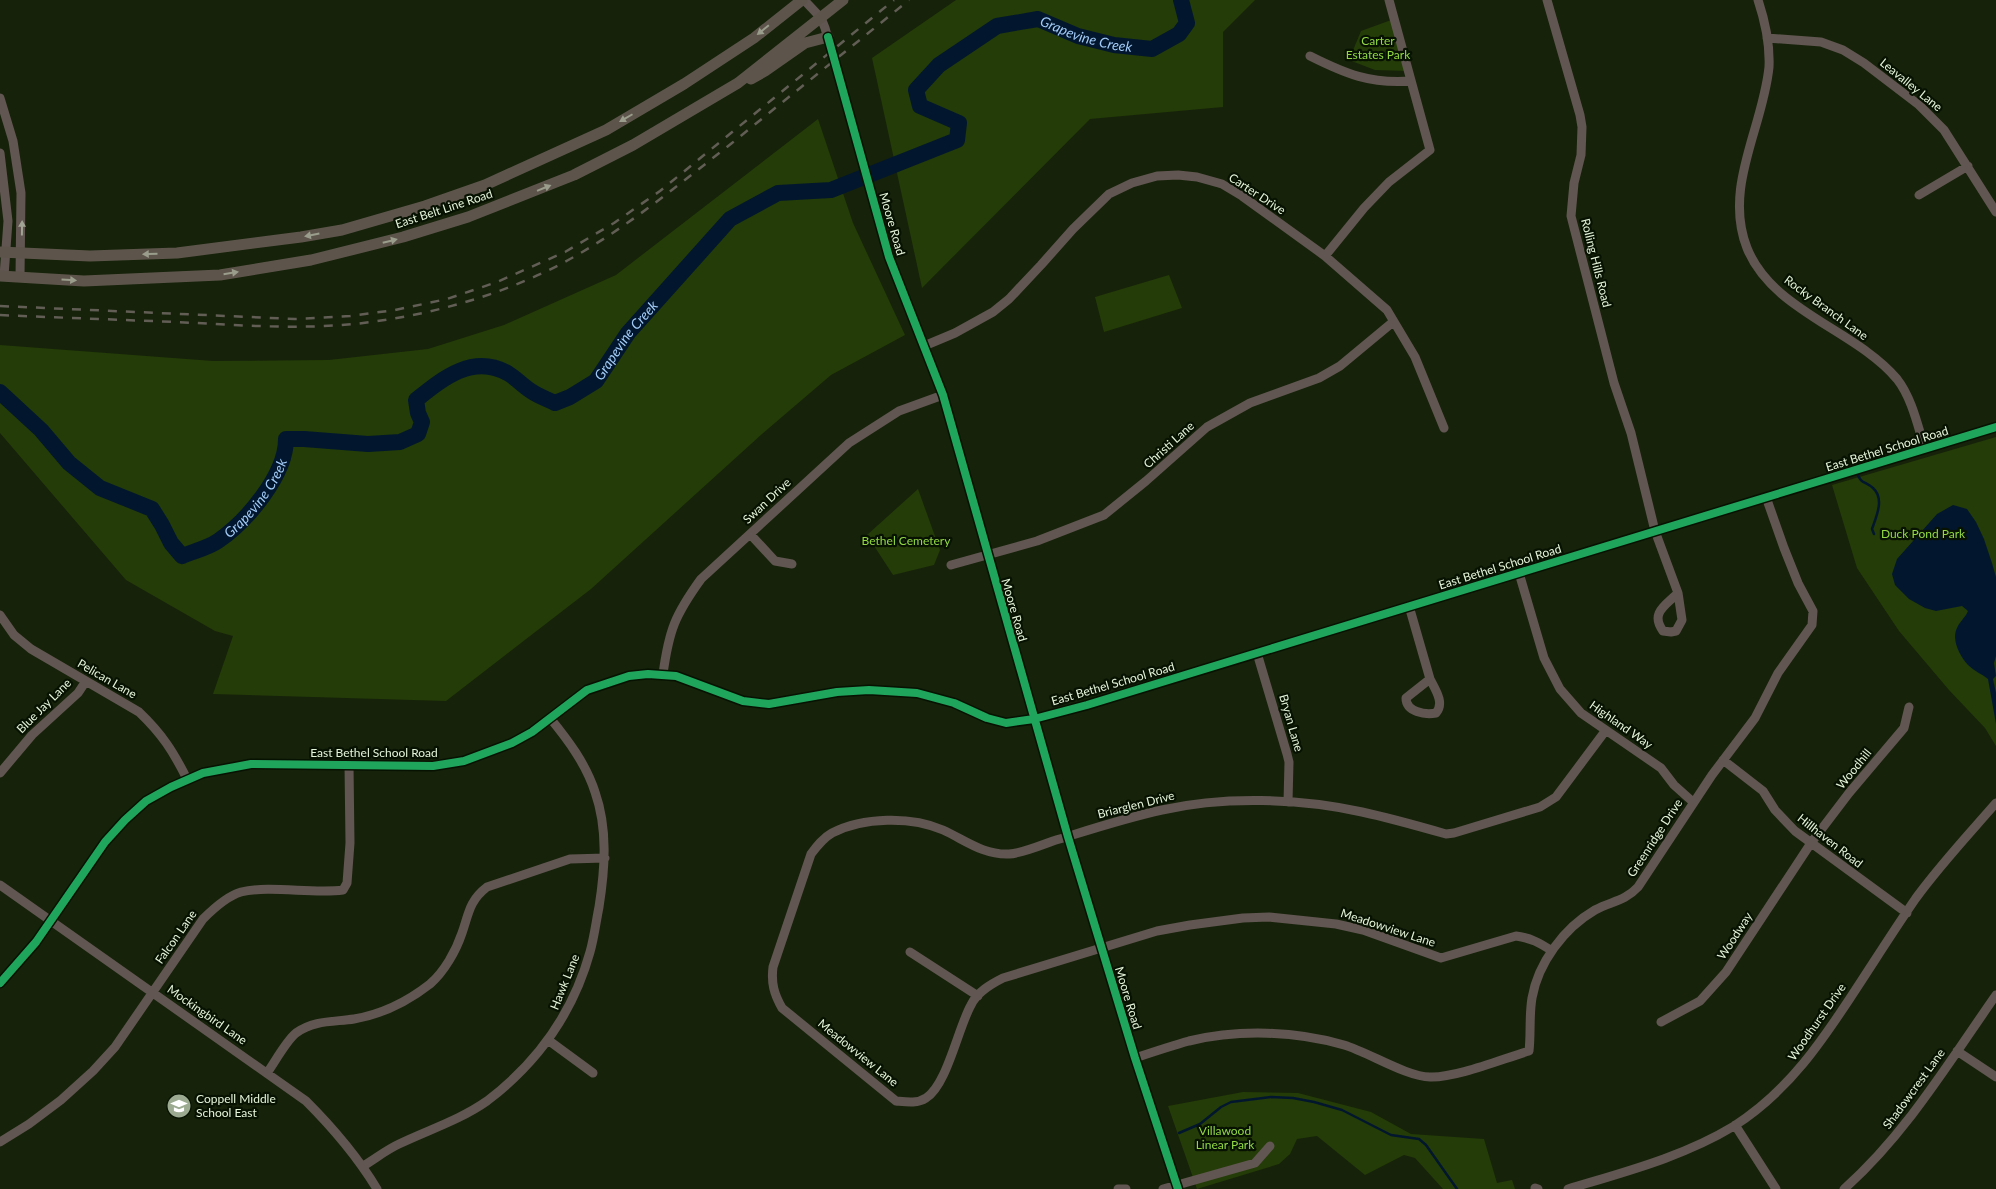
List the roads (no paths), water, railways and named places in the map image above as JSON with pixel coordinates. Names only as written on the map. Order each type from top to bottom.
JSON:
[{"type":"main road","name":"East Belt Line Road","points":[[3,252],[90,256],[177,253],[342,230],[425,206],[485,185],[606,130],[684,84],[754,38],[803,0]]},
{"type":"main road","name":"East Belt Line Road","points":[[2,276],[84,282],[220,275],[311,260],[403,238],[468,218],[574,175],[633,145],[738,83],[843,0]]},
{"type":"main road","points":[[738,83],[765,71],[805,42],[828,37]]},
{"type":"main road","points":[[342,230],[348,251]]},
{"type":"street","name":"Moore Road","points":[[803,0],[821,18],[828,37],[890,257],[943,395],[987,556],[1101,949],[1177,1187]]},
{"type":"street","points":[[1325,256],[1364,208],[1389,182],[1430,150],[1389,0]]},
{"type":"street","name":"Rolling Hills Road","points":[[1546,0],[1582,127],[1581,155],[1574,183],[1571,216],[1614,383],[1631,432],[1656,531],[1678,593]]},
{"type":"street","name":"Rocky Branch Lane","points":[[1758,0],[1768,38],[1769,65],[1741,183],[1739,210],[1748,249],[1763,275],[1780,292],[1883,364],[1898,381],[1908,399],[1925,449]]},
{"type":"street","name":"Leavalley Lane","points":[[1768,38],[1821,42],[1843,50],[1864,63],[1919,105],[1944,130],[1996,212]]},
{"type":"street","points":[[1310,56],[1342,72],[1363,79],[1393,82],[1411,81]]},
{"type":"street","points":[[0,98],[13,141],[21,193],[20,277]]},
{"type":"street","points":[[0,153],[8,221],[3,252],[2,276]]},
{"type":"street","points":[[1920,195],[1968,166]]},
{"type":"street","name":"Carter Drive","points":[[924,346],[955,333],[993,312],[1009,299],[1072,229],[1109,194],[1132,183],[1157,176],[1178,175],[1197,177],[1222,184],[1242,196],[1325,256],[1387,310],[1414,357],[1444,428]]},
{"type":"street","name":"Christi Lane","points":[[951,565],[1037,541],[1104,515],[1146,482],[1207,426],[1250,403],[1319,378],[1340,366],[1393,322]]},
{"type":"street","name":"Swan Drive","points":[[663,674],[667,643],[674,621],[701,579],[856,438],[899,411],[943,395]]},
{"type":"street","name":"East Bethel School Road","points":[[0,983],[36,942],[105,842],[125,820],[146,801],[203,772],[251,764],[433,766],[464,761],[512,743],[532,732],[587,690],[629,676],[663,674],[676,676],[743,700],[769,704],[838,692],[895,690],[954,703],[987,718],[1006,723],[1034,719],[1087,705],[1996,427]]},
{"type":"street","name":"Greenridge Drive","points":[[1135,1058],[1190,1041],[1225,1035],[1282,1034],[1308,1037],[1344,1045],[1415,1074],[1429,1077],[1448,1076],[1529,1051],[1532,998],[1538,977],[1552,951],[1570,930],[1595,910],[1621,900],[1634,892],[1693,802],[1755,718],[1778,673],[1812,625],[1813,611],[1787,557],[1766,497]]},
{"type":"street","points":[[750,534],[775,561],[792,564]]},
{"type":"street","name":"Highland Way","points":[[1519,573],[1550,672],[1560,689],[1582,713],[1661,768],[1674,785],[1693,802]]},
{"type":"street","points":[[1409,606],[1430,679]]},
{"type":"street","name":"Pelican Lane","points":[[0,615],[14,635],[31,649],[139,712],[153,725],[170,746],[187,779]]},
{"type":"street","name":"Bryan Lane","points":[[1257,653],[1288,754],[1288,802]]},
{"type":"street","name":"Blue Jay Lane","points":[[0,773],[32,735],[78,693],[86,681]]},
{"type":"street","name":"Woodhill","points":[[1811,844],[1849,794],[1904,728],[1909,707]]},
{"type":"street","name":"Hawk Lane","points":[[363,1166],[398,1144],[445,1124],[486,1102],[518,1075],[548,1040],[563,1020],[573,998],[591,950],[605,872],[604,835],[595,791],[567,739],[550,718]]},
{"type":"street","name":"Briarglen Drive","points":[[782,1008],[773,987],[773,967],[810,854],[831,834],[850,827],[874,821],[898,820],[935,827],[982,850],[999,854],[1012,854],[1101,826],[1181,806],[1244,802],[1288,802],[1360,811],[1446,834],[1454,833],[1540,807],[1556,798],[1606,730]]},
{"type":"street","name":"Hillhaven Road","points":[[1723,760],[1763,791],[1783,820],[1811,844],[1907,912]]},
{"type":"street","name":"Falcon Lane","points":[[0,1142],[29,1124],[60,1100],[93,1071],[115,1047],[203,919],[212,910],[240,892],[258,890],[342,890],[348,883],[350,766]]},
{"type":"street","name":"Woodhurst Drive","points":[[1568,1189],[1629,1171],[1686,1150],[1735,1126],[1774,1094],[1798,1071],[1822,1041],[1918,896],[1996,803]]},
{"type":"street","name":"Woodway","points":[[1661,1022],[1690,1008],[1712,990],[1748,940],[1811,844]]},
{"type":"street","points":[[267,1073],[295,1034],[319,1022],[380,1013],[402,1004],[431,983],[444,968],[454,951],[462,935],[469,908],[476,896],[487,887],[570,859],[605,858]]},
{"type":"street","name":"Mockingbird Lane","points":[[0,885],[306,1101],[335,1130],[363,1166],[377,1189]]},
{"type":"street","name":"Meadowview Lane","points":[[782,1008],[896,1101],[909,1103],[925,1099],[938,1086],[971,1004],[991,984],[1003,978],[1157,931],[1243,918],[1269,917],[1336,924],[1363,930],[1442,958],[1516,936],[1527,937],[1552,951]]},
{"type":"street","points":[[910,952],[978,996]]},
{"type":"street","name":"Shadowcrest Lane","points":[[1844,1189],[1881,1154],[1911,1117],[1996,995]]},
{"type":"street","points":[[548,1040],[593,1073]]},
{"type":"street","points":[[1957,1051],[1996,1077]]},
{"type":"street","points":[[1735,1126],[1776,1189]]},
{"type":"street","points":[[1163,1189],[1177,1187],[1255,1163],[1270,1146]]},
{"type":"street","points":[[1118,1189],[1126,1189]]},
{"type":"water","points":[[1953,505],[1967,509],[1976,522],[1984,539],[1996,577],[1996,656],[1994,663],[1996,676],[1993,679],[1996,693],[1996,724],[1988,679],[1968,665],[1959,653],[1956,643],[1955,633],[1968,611],[1962,606],[1936,611],[1925,608],[1909,599],[1895,585],[1892,574],[1897,559],[1937,514]]},
{"type":"waterway","name":"Grapevine Creek","points":[[0,392],[41,430],[69,463],[100,488],[152,509],[171,543],[182,556],[218,541],[241,522],[272,482],[284,453],[286,439],[368,444],[400,442],[418,434],[422,422],[416,400],[448,377],[471,367],[496,368],[509,374],[534,393],[555,403],[570,397],[596,381],[628,333],[730,219],[778,193],[831,190],[957,140],[959,123],[920,106],[916,90],[939,65],[997,26],[1038,19],[1078,36],[1114,45],[1152,49],[1179,34],[1187,23],[1181,0]]},
{"type":"waterway","points":[[1857,473],[1862,481],[1877,492],[1879,503],[1872,529],[1874,534]]},
{"type":"waterway","points":[[1179,1133],[1200,1124],[1221,1107],[1231,1102],[1271,1097],[1293,1098],[1314,1102],[1342,1110],[1391,1135],[1419,1139],[1426,1145],[1457,1189]]},
{"type":"railway","points":[[0,306],[295,319],[350,316],[395,310],[447,299],[497,282],[565,252],[614,223],[660,191],[894,0]]},
{"type":"railway","points":[[0,315],[256,326],[334,326],[404,317],[454,305],[503,290],[574,257],[644,211],[732,143],[909,0]]},
{"type":"place","name":"Coppell Middle School East","points":[[179,1106]]},
{"type":"park label","name":"Carter Estates Park","points":[[1378,48]]},
{"type":"park label","name":"Duck Pond Park","points":[[1923,534]]},
{"type":"park label","name":"Bethel Cemetery","points":[[906,541]]},
{"type":"park label","name":"Villawood Linear Park","points":[[1225,1138]]}]
